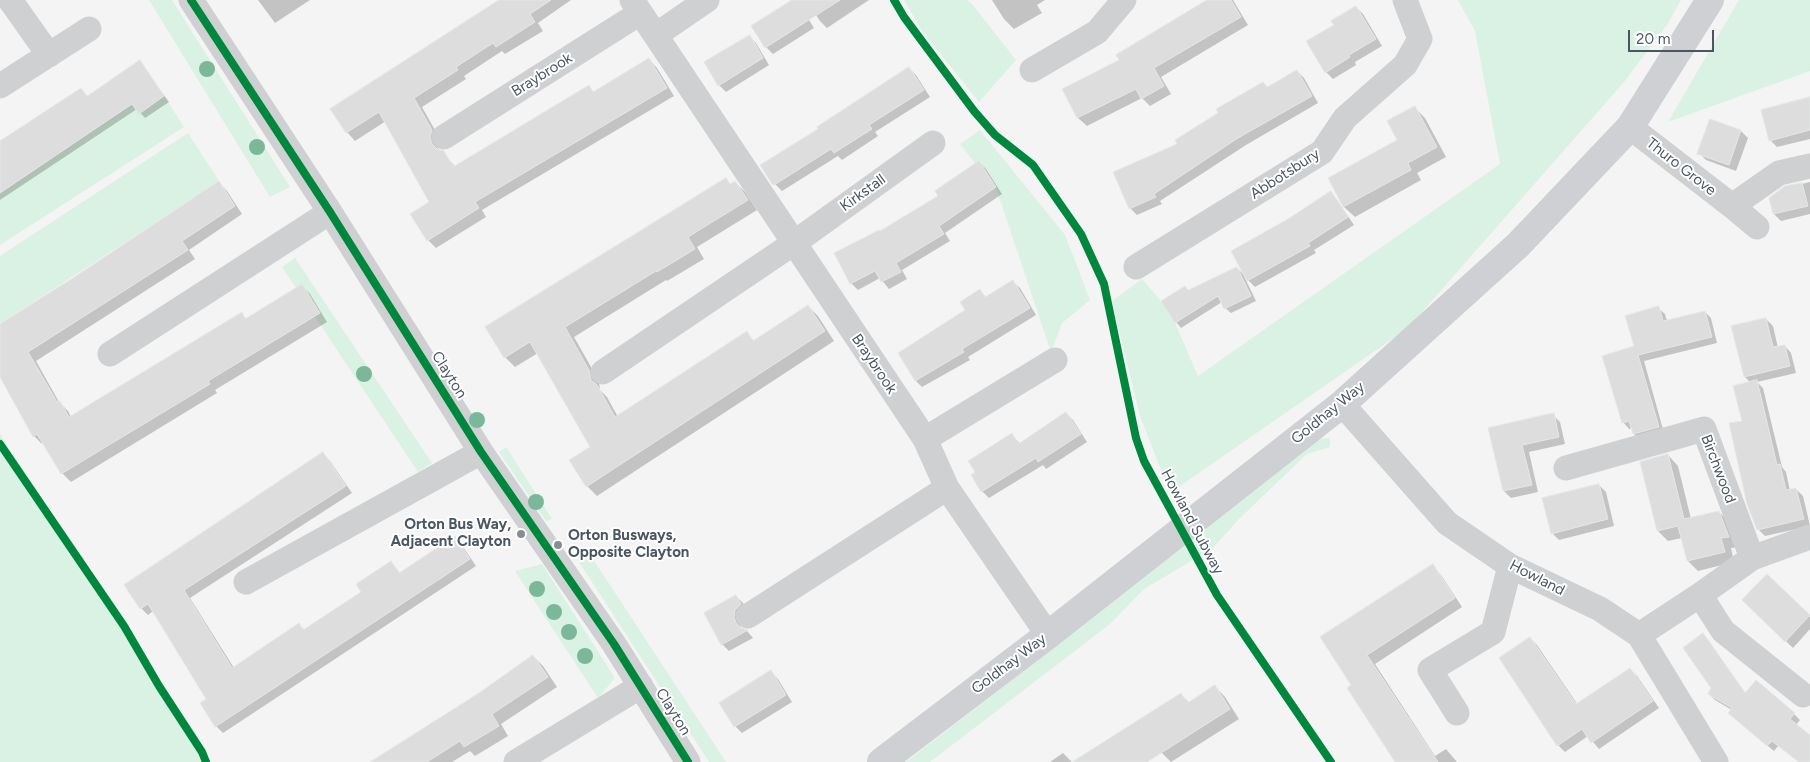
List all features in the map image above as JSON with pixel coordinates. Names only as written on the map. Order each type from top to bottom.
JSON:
[{"type":"street","points":[[10,0],[49,55]]},
{"type":"street","name":"Clayton","points":[[191,0],[330,212],[481,452],[641,686],[688,762]]},
{"type":"street","points":[[656,35],[707,0]]},
{"type":"street","points":[[1032,70],[1097,32],[1124,0]]},
{"type":"street","name":"Abbotsbury","points":[[1136,267],[1322,152],[1345,118],[1405,65],[1420,39],[1405,0]]},
{"type":"street","name":"Goldhay Way","points":[[881,762],[1048,635],[1342,404],[1518,245],[1630,127],[1710,0]]},
{"type":"street","name":"Braybrook","points":[[444,137],[636,6],[925,439],[947,488],[1048,635]]},
{"type":"street","points":[[0,86],[89,29]]},
{"type":"street","name":"Thuro Grove","points":[[1630,127],[1757,227]]},
{"type":"street","name":"Kirkstall","points":[[794,243],[933,143]]},
{"type":"street","points":[[1732,206],[1779,173],[1810,166]]},
{"type":"street","points":[[110,354],[330,212]]},
{"type":"street","points":[[603,372],[794,243]]},
{"type":"street","points":[[925,439],[1056,360]]},
{"type":"street","name":"Howland","points":[[1342,404],[1448,524],[1510,566],[1600,609],[1640,635],[1716,762]]},
{"type":"street","name":"Birchwood","points":[[1566,468],[1704,429],[1752,558]]},
{"type":"street","points":[[246,582],[481,452]]},
{"type":"street","points":[[748,616],[947,488]]},
{"type":"street","points":[[1640,635],[1752,558],[1810,536]]},
{"type":"street","points":[[1457,713],[1430,670],[1493,632],[1510,566]]},
{"type":"street","points":[[1700,595],[1723,631],[1803,695]]},
{"type":"street","name":"Clayton","points":[[516,762],[641,686]]},
{"type":"green space","points":[[149,0],[172,0],[290,187],[270,197]]},
{"type":"green space","points":[[904,0],[967,0],[1016,60],[979,102],[922,31]]},
{"type":"green space","points":[[1458,0],[1681,0],[1667,25],[1624,82],[1408,328],[1170,493],[1140,416],[1112,301],[1142,279],[1161,301],[1175,323],[1198,376],[1500,164],[1475,31]]},
{"type":"green space","points":[[1739,0],[1810,0],[1810,71],[1668,122]]},
{"type":"green space","points":[[164,96],[184,127],[0,245],[0,192],[132,104],[139,113]]},
{"type":"green space","points":[[980,130],[1065,235],[1090,300],[1062,323],[1051,352],[997,191],[960,144]]},
{"type":"green space","points":[[188,133],[219,181],[0,324],[0,256]]},
{"type":"green space","points":[[295,258],[432,463],[418,472],[282,267]]},
{"type":"green space","points":[[0,434],[124,626],[208,762],[0,762]]},
{"type":"green space","points":[[1330,438],[1330,447],[1307,454],[1239,519],[1213,548],[1144,589],[1110,624],[930,762],[906,762],[1057,645],[1313,439]]},
{"type":"green space","points":[[506,447],[552,519],[546,521],[499,452]]},
{"type":"green space","points":[[589,553],[726,762],[709,762],[577,559]]},
{"type":"green space","points":[[542,564],[615,678],[598,698],[515,571]]},
{"type":"building","points":[[499,0],[551,0],[530,14],[535,22],[496,47],[493,43],[456,67],[458,70],[414,98],[432,130],[430,137],[432,144],[437,149],[444,151],[453,167],[589,85],[593,92],[649,58],[667,88],[475,202],[479,208],[427,241],[410,214],[429,202],[379,112],[346,133],[330,109]]},
{"type":"building","points":[[792,0],[840,0],[765,48],[751,26]]},
{"type":"building","points":[[1207,0],[1231,0],[1241,17],[1154,68],[1164,86],[1141,99],[1136,89],[1077,118],[1062,89],[1119,60],[1116,55]]},
{"type":"building","points":[[1356,6],[1376,39],[1349,55],[1350,57],[1325,73],[1306,41],[1334,25],[1331,21]]},
{"type":"building","points":[[750,35],[763,58],[718,86],[704,62]]},
{"type":"building","points":[[140,60],[164,96],[139,114],[132,104],[0,193],[0,141],[81,88],[87,96]]},
{"type":"building","points":[[909,67],[924,90],[869,125],[872,129],[834,153],[831,149],[774,185],[772,184],[760,165],[818,129],[817,127]]},
{"type":"building","points":[[1297,70],[1312,96],[1238,138],[1154,194],[1156,197],[1129,209],[1113,172],[1177,144],[1175,140],[1218,113],[1216,109],[1263,82],[1267,87]]},
{"type":"building","points":[[1810,97],[1810,130],[1769,141],[1761,110]]},
{"type":"building","points":[[1415,106],[1437,147],[1408,163],[1411,170],[1343,207],[1328,178],[1397,140],[1387,121]]},
{"type":"building","points":[[1710,119],[1741,130],[1729,165],[1697,154]]},
{"type":"building","points":[[979,161],[996,187],[939,226],[944,234],[896,263],[901,272],[881,282],[875,271],[850,284],[834,253],[880,231],[938,196],[935,191]]},
{"type":"building","points":[[726,178],[730,184],[735,181],[748,200],[688,237],[695,249],[565,327],[589,370],[591,380],[597,385],[615,417],[747,331],[753,341],[808,305],[825,331],[586,487],[569,460],[590,447],[530,342],[504,358],[485,327]]},
{"type":"building","points":[[219,181],[235,206],[182,241],[188,250],[28,352],[57,402],[60,401],[69,417],[242,312],[245,319],[302,284],[320,313],[208,381],[210,384],[61,474],[37,434],[33,437],[0,377],[0,324]]},
{"type":"building","points":[[1802,183],[1808,206],[1773,214],[1769,198],[1785,186]]},
{"type":"building","points":[[1331,191],[1348,217],[1308,243],[1310,246],[1247,281],[1231,251],[1288,219]]},
{"type":"building","points":[[1237,267],[1251,296],[1224,309],[1218,296],[1175,323],[1161,301],[1185,286],[1188,290]]},
{"type":"building","points":[[1013,280],[1030,308],[962,349],[964,352],[915,381],[898,353],[965,310],[960,302],[980,289],[985,297]]},
{"type":"building","points":[[1659,306],[1663,321],[1705,311],[1712,337],[1638,355],[1659,427],[1633,434],[1629,421],[1622,423],[1602,356],[1634,346],[1625,316]]},
{"type":"building","points":[[1766,318],[1773,347],[1785,345],[1790,366],[1744,377],[1731,326]]},
{"type":"building","points":[[1757,380],[1777,465],[1780,464],[1786,490],[1796,488],[1804,519],[1757,530],[1747,504],[1729,423],[1742,421],[1733,386]]},
{"type":"building","points":[[1066,412],[1081,434],[1038,462],[1036,458],[981,492],[971,475],[975,472],[968,461],[1012,433],[1018,444]]},
{"type":"building","points":[[1554,413],[1559,437],[1522,445],[1532,485],[1503,491],[1488,428]]},
{"type":"building","points":[[323,452],[346,486],[184,590],[232,668],[299,623],[303,630],[361,592],[356,584],[391,561],[399,573],[455,536],[470,559],[215,727],[200,703],[206,699],[148,604],[140,609],[124,585]]},
{"type":"building","points":[[1668,454],[1684,519],[1719,511],[1729,537],[1721,538],[1725,552],[1687,561],[1678,526],[1657,531],[1640,462]]},
{"type":"building","points":[[1599,484],[1608,519],[1551,534],[1542,498]]},
{"type":"building","points":[[1433,564],[1455,598],[1367,655],[1438,762],[1395,762],[1347,688],[1351,685],[1320,637]]},
{"type":"building","points":[[1767,574],[1810,615],[1785,642],[1742,600]]},
{"type":"building","points":[[736,595],[741,604],[735,610],[734,617],[736,623],[741,628],[748,630],[721,645],[704,613]]},
{"type":"building","points":[[1703,633],[1745,693],[1756,680],[1795,713],[1790,719],[1810,735],[1810,762],[1799,762],[1772,741],[1767,746],[1728,713],[1732,708],[1708,694],[1711,688],[1683,648]]},
{"type":"building","points":[[1530,637],[1576,704],[1630,668],[1653,701],[1591,743],[1582,729],[1557,746],[1499,658]]},
{"type":"building","points":[[533,655],[548,677],[492,714],[499,726],[464,747],[460,741],[427,762],[370,762],[479,693]]},
{"type":"building","points":[[771,670],[786,695],[734,727],[719,703]]},
{"type":"building","points":[[1215,685],[1230,709],[1147,762],[1072,762],[1181,693],[1187,703]]},
{"type":"cycle path","points":[[191,0],[330,212],[481,452],[614,644],[688,762]]},
{"type":"cycle path","name":"Howland Subway","points":[[894,0],[904,17],[974,111],[995,135],[1033,165],[1081,234],[1104,284],[1136,438],[1144,461],[1217,595],[1331,762]]},
{"type":"cycle path","points":[[0,444],[124,626],[159,686],[202,752],[206,762]]},
{"type":"place","name":"Orton Bus Way, Adjacent Clayton","points":[[521,534]]},
{"type":"place","name":"Orton Busways, Opposite Clayton","points":[[558,545]]}]
